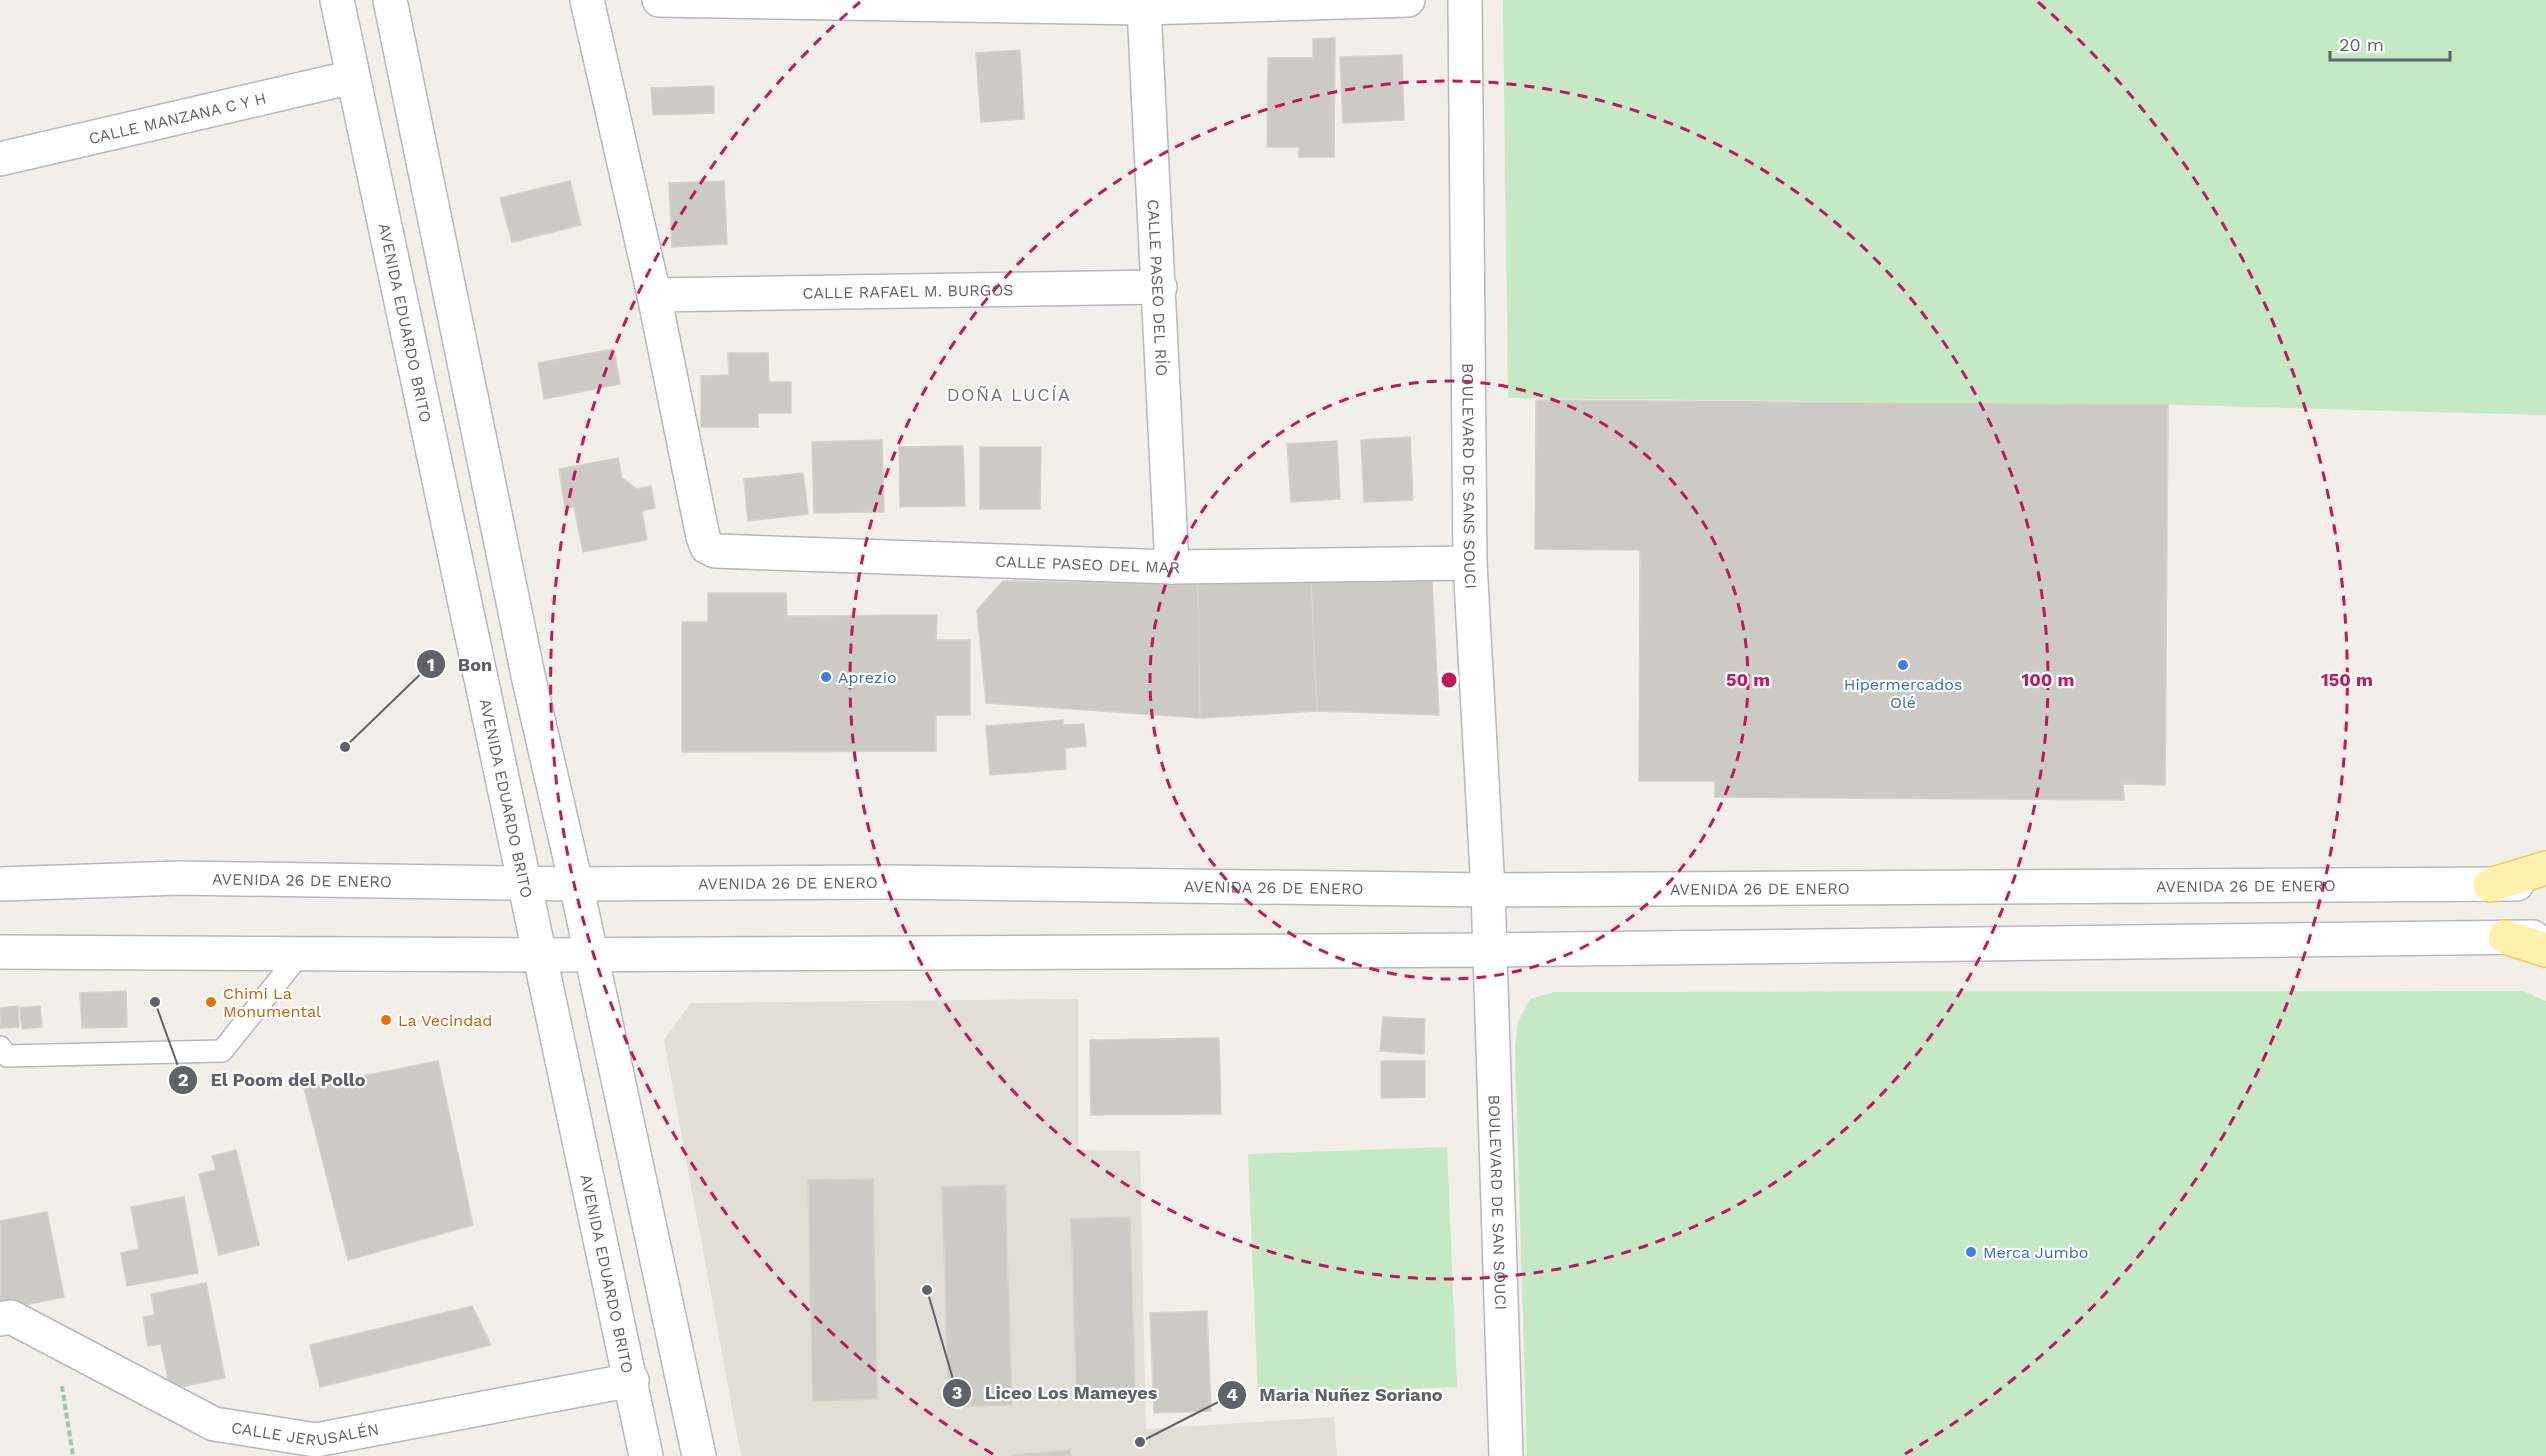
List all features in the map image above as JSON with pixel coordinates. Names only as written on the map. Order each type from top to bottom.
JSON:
[{"type":"main road","points":[[2490,885],[2546,868]]},
{"type":"main road","points":[[2505,937],[2546,950]]},
{"type":"street","name":"AVENIDA EDUARDO BRITO","points":[[337,0],[522,882],[632,1380],[646,1456]]},
{"type":"street","points":[[390,0],[530,680],[699,1456]]},
{"type":"street","points":[[587,0],[654,295]]},
{"type":"street","points":[[659,0],[1144,8],[1408,0]]},
{"type":"street","name":"BOULEVARD DE SANS SOUCI","points":[[1465,0],[1470,563],[1488,890],[1489,950]]},
{"type":"street","name":"CALLE PASEO DEL RÍO","points":[[1144,8],[1160,287],[1172,567]]},
{"type":"street","name":"CALLE MANZANA C Y H","points":[[0,159],[353,77]]},
{"type":"street","name":"CALLE RAFAEL M. BURGOS","points":[[654,295],[1160,287]]},
{"type":"street","name":"CALLE PASEO DEL MAR","points":[[654,295],[703,537],[707,547],[715,551],[1172,567],[1470,563]]},
{"type":"street","name":"AVENIDA 26 DE ENERO","points":[[0,884],[180,878],[576,884],[886,882],[1488,890],[2490,885],[2546,882]]},
{"type":"street","points":[[0,952],[539,955],[1489,950],[2546,937]]},
{"type":"street","name":"BOULEVARD DE SAN SOUCI","points":[[1489,950],[1506,1456]]},
{"type":"street","name":"CALLE JERUSALÉN","points":[[0,1319],[12,1317],[214,1424],[316,1440],[632,1380]]},
{"type":"lane","points":[[0,1047],[7,1056],[222,1051],[300,954]]},
{"type":"path","points":[[54,1339],[74,1456]]},
{"type":"shaded area","points":[[1078,999],[1078,1150],[1140,1151],[1146,1429],[1334,1417],[1337,1456],[741,1456],[664,1040],[691,1003]]},
{"type":"green space","points":[[1503,0],[2546,0],[2546,415],[2181,405],[1508,398]]},
{"type":"green space","points":[[2523,991],[2546,1001],[2546,1456],[1527,1456],[1515,1049],[1518,1022],[1530,999],[1554,992]]},
{"type":"green space","points":[[1447,1147],[1457,1387],[1258,1395],[1248,1154]]},
{"type":"building","points":[[1335,38],[1334,157],[1299,157],[1299,147],[1267,147],[1268,58],[1313,58],[1313,39]]},
{"type":"building","points":[[1020,50],[1024,119],[981,122],[976,53]]},
{"type":"building","points":[[1402,55],[1404,120],[1343,123],[1340,57]]},
{"type":"building","points":[[714,86],[714,113],[653,115],[651,88]]},
{"type":"building","points":[[570,181],[581,225],[512,242],[500,198]]},
{"type":"building","points":[[724,181],[727,244],[672,247],[669,183]]},
{"type":"building","points":[[614,349],[620,384],[544,399],[538,363]]},
{"type":"building","points":[[728,353],[768,353],[769,382],[791,382],[791,413],[758,413],[758,427],[701,427],[701,376],[729,375]]},
{"type":"building","name":"Hipermercados Olé","points":[[1536,400],[2168,405],[2165,785],[2123,784],[2124,800],[1715,797],[1715,781],[1639,781],[1640,550],[1535,549]]},
{"type":"building","points":[[1410,437],[1413,500],[1364,502],[1361,440]]},
{"type":"building","points":[[882,440],[884,512],[814,513],[812,442]]},
{"type":"building","points":[[1337,441],[1340,499],[1291,502],[1287,444]]},
{"type":"building","points":[[963,446],[965,506],[900,507],[899,447]]},
{"type":"building","points":[[980,447],[1041,447],[1040,509],[980,509]]},
{"type":"building","points":[[618,458],[622,478],[637,489],[651,486],[655,508],[642,511],[647,540],[583,552],[574,507],[565,508],[559,469]]},
{"type":"building","points":[[803,473],[808,514],[748,521],[744,479]]},
{"type":"building","points":[[1311,579],[1317,711],[1200,718],[1198,585]]},
{"type":"building","points":[[1311,579],[1432,580],[1439,715],[1317,711]]},
{"type":"building","points":[[1003,581],[1198,585],[1200,718],[986,703],[977,610]]},
{"type":"building","name":"Aprezio","points":[[708,593],[786,593],[787,616],[937,615],[936,640],[970,640],[970,715],[936,715],[936,751],[682,752],[682,622],[708,622]]},
{"type":"building","points":[[1063,720],[1063,725],[1084,724],[1086,746],[1065,748],[1066,769],[990,775],[986,726]]},
{"type":"building","points":[[126,991],[127,1027],[82,1028],[80,993]]},
{"type":"building","points":[[18,1006],[19,1027],[0,1028],[0,1008]]},
{"type":"building","points":[[40,1006],[42,1027],[22,1029],[20,1008]]},
{"type":"building","points":[[1383,1017],[1425,1019],[1424,1054],[1380,1051]]},
{"type":"building","points":[[1219,1038],[1221,1114],[1091,1115],[1090,1040]]},
{"type":"building","points":[[438,1061],[473,1225],[348,1260],[304,1088]]},
{"type":"building","points":[[1381,1061],[1425,1061],[1425,1097],[1381,1098]]},
{"type":"building","points":[[236,1150],[259,1245],[219,1255],[199,1174],[216,1170],[212,1156]]},
{"type":"building","points":[[873,1179],[877,1399],[813,1401],[808,1180]]},
{"type":"building","points":[[1005,1185],[1012,1405],[949,1407],[942,1187]]},
{"type":"building","points":[[184,1197],[198,1273],[127,1286],[121,1253],[139,1249],[131,1207]]},
{"type":"building","points":[[47,1212],[64,1297],[0,1310],[0,1221]]},
{"type":"building","points":[[1130,1217],[1135,1399],[1077,1401],[1071,1219]]},
{"type":"building","points":[[206,1283],[225,1378],[170,1389],[161,1344],[148,1346],[143,1317],[155,1315],[151,1294]]},
{"type":"building","points":[[472,1306],[491,1345],[320,1387],[310,1345]]},
{"type":"building","points":[[1207,1311],[1211,1411],[1154,1413],[1150,1313]]},
{"type":"building","points":[[1070,1450],[1071,1456],[1013,1456],[1013,1455]]},
{"type":"place","name":"Hipermercados Olé","points":[[1903,665]]},
{"type":"place","name":"Aprezio","points":[[826,677]]},
{"type":"place","name":"Bon","points":[[345,747]]},
{"type":"place","name":"El Poom del Pollo","points":[[155,1002]]},
{"type":"place","name":"Chimi La Monumental","points":[[211,1002]]},
{"type":"place","name":"La Vecindad","points":[[386,1020]]},
{"type":"place","name":"Merca Jumbo","points":[[1971,1252]]},
{"type":"place","name":"Liceo Los Mameyes","points":[[927,1290]]},
{"type":"place","name":"Maria Nuñez Soriano","points":[[1140,1442]]},
{"type":"district","name":"DOÑA LUCÍA","points":[[1009,395]]}]
